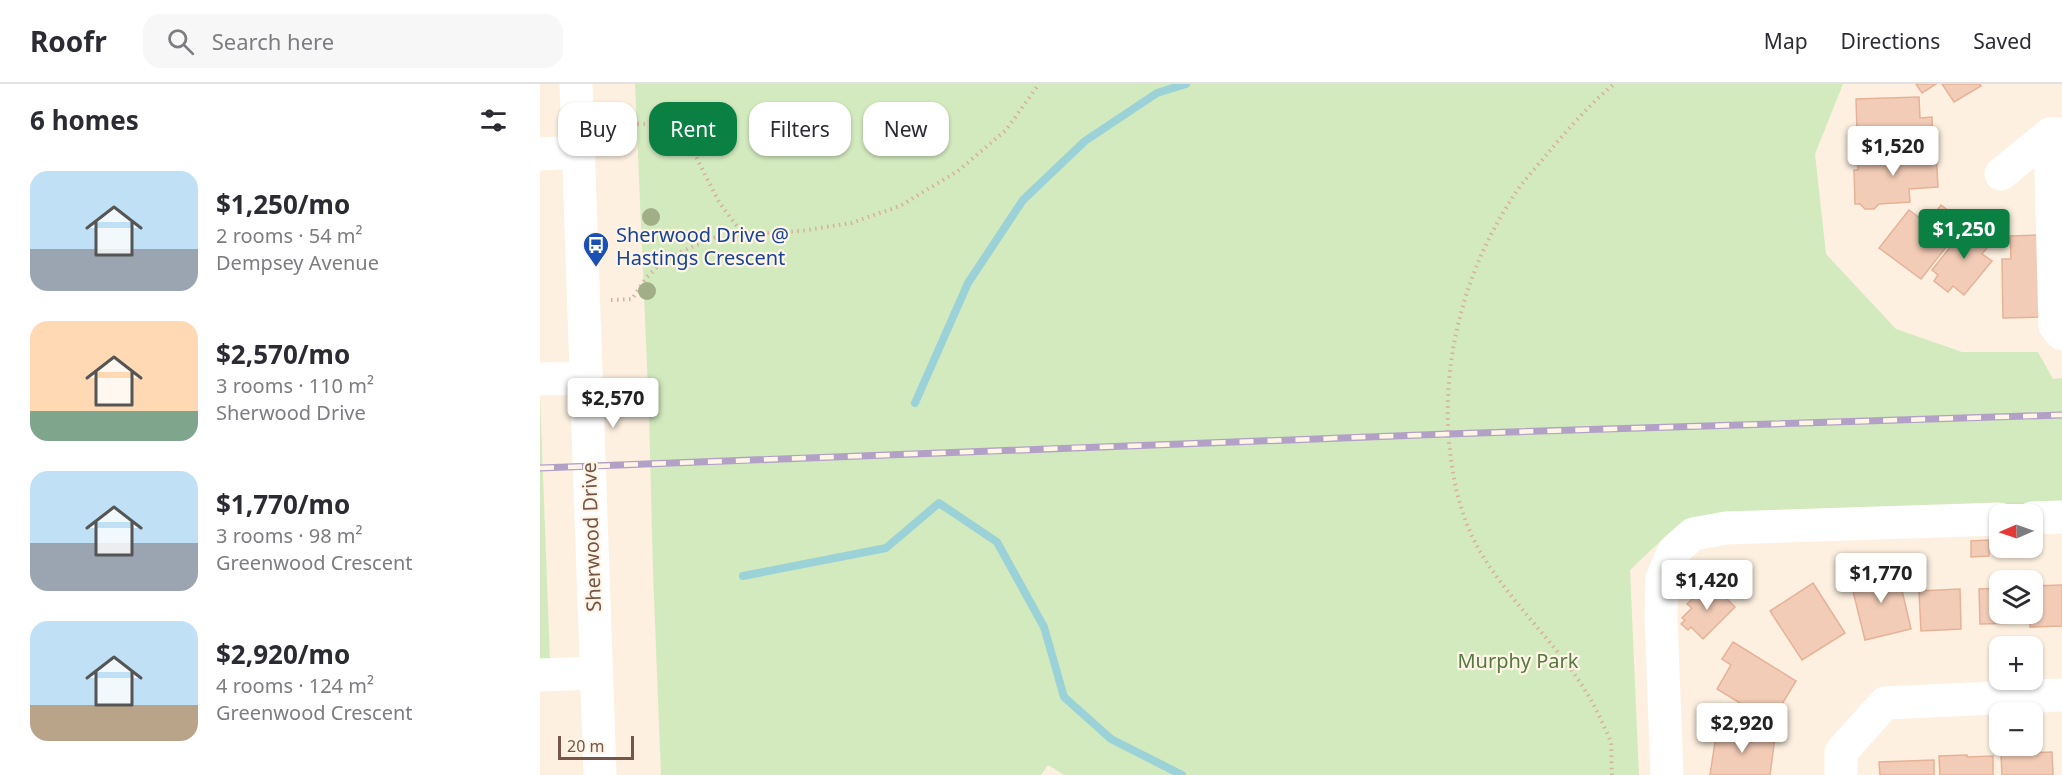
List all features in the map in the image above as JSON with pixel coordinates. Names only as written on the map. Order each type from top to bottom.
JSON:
[{"type":"street","name":"Sherwood Drive","points":[[576,84],[577,102]]},
{"type":"street","points":[[2001,174],[2056,134]]},
{"type":"street","points":[[2056,134],[2055,326],[2062,334]]},
{"type":"street","points":[[540,154],[558,153]]},
{"type":"street","name":"Sherwood Drive","points":[[580,156],[600,775]]},
{"type":"street","points":[[540,379],[586,378]]},
{"type":"street","points":[[2043,518],[2062,517]]},
{"type":"street","points":[[1667,775],[1661,618],[1662,578],[1674,551],[1693,534],[1726,528],[1989,519]]},
{"type":"street","points":[[540,675],[596,673]]},
{"type":"street","points":[[1841,775],[1841,752],[1885,703],[2062,695]]},
{"type":"path","points":[[584,300],[632,299],[646,278],[661,263],[716,237],[801,231],[841,225],[900,206],[958,171],[1006,130],[1039,84]]},
{"type":"path","points":[[1612,775],[1611,743],[1594,704],[1571,669],[1502,584],[1480,552],[1462,510],[1454,484],[1447,434],[1448,386],[1455,335],[1467,291],[1492,234],[1519,188],[1565,132],[1614,84]]},
{"type":"path","points":[[637,124],[649,124],[664,129],[679,136],[691,147],[719,202],[743,234]]},
{"type":"green space","name":"Murphy Park","points":[[635,84],[1843,84],[1815,154],[1826,254],[1896,329],[1962,352],[2038,352],[2053,379],[2062,378],[2062,506],[1989,504],[1989,508],[1717,515],[1668,534],[1630,570],[1639,775],[1064,775],[1048,765],[1041,775],[661,775]]},
{"type":"green space","points":[[540,395],[550,660],[540,660]]},
{"type":"building","points":[[1916,84],[1936,84],[1922,93]]},
{"type":"building","points":[[1942,84],[1980,84],[1981,86],[1954,102]]},
{"type":"building","points":[[1919,97],[1920,118],[1932,117],[1933,148],[1858,151],[1855,135],[1857,132],[1856,99]]},
{"type":"building","points":[[1936,152],[1938,187],[1909,189],[1910,202],[1879,204],[1874,209],[1865,209],[1860,204],[1855,204],[1854,170],[1858,170],[1858,155]]},
{"type":"building","points":[[1941,205],[1965,223],[1921,279],[1879,248],[1909,210],[1926,223],[1924,227]]},
{"type":"building","points":[[1971,221],[1994,239],[1982,254],[1992,261],[1964,295],[1953,286],[1948,292],[1934,281],[1938,275],[1932,270]]},
{"type":"building","points":[[2044,235],[2039,317],[2003,318],[2002,259],[2011,259],[2010,236]]},
{"type":"building","points":[[1989,540],[1989,556],[1971,557],[1971,541]]},
{"type":"building","points":[[1897,569],[1911,629],[1865,640],[1850,579]]},
{"type":"building","points":[[1710,582],[1735,607],[1703,639],[1691,627],[1688,630],[1681,624],[1685,620],[1682,618],[1692,608],[1687,604]]},
{"type":"building","points":[[1813,583],[1845,633],[1802,660],[1770,611]]},
{"type":"building","points":[[2062,585],[2062,626],[2030,627],[2030,624],[2043,624],[2043,586]]},
{"type":"building","points":[[1960,589],[1961,629],[1921,631],[1919,591]]},
{"type":"building","points":[[1979,589],[1989,589],[1989,624],[1980,624]]},
{"type":"building","points":[[1733,642],[1796,681],[1771,722],[1717,689],[1731,665],[1722,659]]},
{"type":"building","points":[[1717,729],[1775,737],[1770,775],[1710,775]]},
{"type":"building","points":[[2043,752],[2052,752],[2053,775],[2002,775],[2001,756],[2043,756]]},
{"type":"building","points":[[1939,756],[1993,756],[1993,775],[1940,775]]},
{"type":"building","points":[[1934,760],[1934,775],[1880,775],[1879,762]]},
{"type":"waterway","points":[[915,403],[968,283],[1023,200],[1085,141],[1157,93],[1186,84]]},
{"type":"waterway","points":[[743,576],[886,548],[939,503],[997,542],[1044,627],[1064,697],[1111,739],[1182,775]]},
{"type":"railway","points":[[540,468],[1447,434],[2062,415]]},
{"type":"place","name":"Sherwood Drive @ Hastings Crescent","points":[[596,268]]}]
